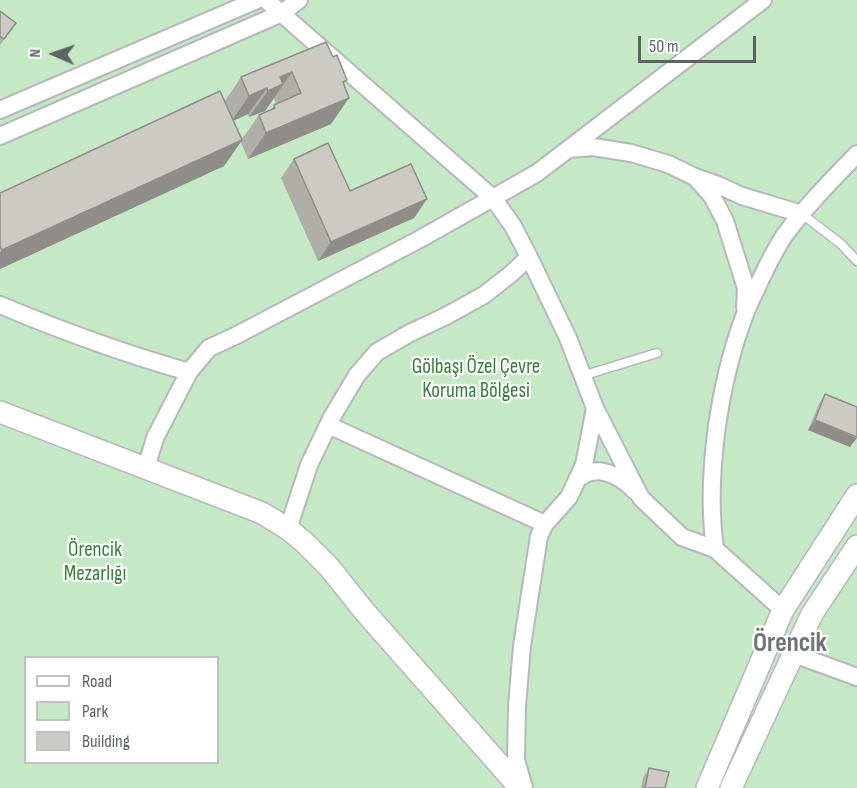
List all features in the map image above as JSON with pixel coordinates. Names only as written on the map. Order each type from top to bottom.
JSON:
[{"type":"street","points":[[0,110],[257,0]]},
{"type":"street","points":[[266,0],[493,198],[513,226],[529,257],[568,338],[595,408],[641,498]]},
{"type":"street","points":[[0,135],[282,13],[299,0]]},
{"type":"street","points":[[146,468],[155,438],[189,372],[209,348],[410,245],[537,173],[763,0]]},
{"type":"street","points":[[568,149],[593,147],[631,153],[668,164],[742,196],[802,214]]},
{"type":"street","points":[[715,549],[712,524],[715,440],[722,397],[745,313],[766,268],[784,237],[857,154]]},
{"type":"street","points":[[695,177],[712,196],[725,221],[746,288],[745,313]]},
{"type":"street","points":[[288,529],[309,465],[328,425],[357,375],[377,352],[484,294],[529,257]]},
{"type":"street","points":[[0,305],[76,336],[189,372]]},
{"type":"street","points":[[522,788],[516,760],[517,706],[522,646],[537,545],[545,524],[569,497],[584,465],[595,408]]},
{"type":"street","points":[[0,412],[262,513],[288,529],[329,567],[365,612],[522,788]]},
{"type":"street","points":[[328,425],[545,524]]},
{"type":"street","points":[[577,479],[591,472],[607,472],[628,484],[682,537],[715,549],[783,610]]},
{"type":"street","points":[[707,788],[783,610],[857,495]]},
{"type":"street","points":[[731,788],[812,614],[857,546]]},
{"type":"street","points":[[794,654],[857,676]]},
{"type":"lane","points":[[802,214],[841,244],[857,261]]},
{"type":"lane","points":[[582,376],[657,353]]},
{"type":"green space","name":"Gölbaşı Özel Çevre Koruma Bölgesi","points":[[0,0],[857,0],[857,788],[0,788]]},
{"type":"building","points":[[0,11],[16,23],[4,39],[0,36]]},
{"type":"building","points":[[326,42],[333,57],[337,55],[347,80],[343,82],[349,98],[266,133],[259,115],[275,108],[274,105],[301,93],[292,72],[280,77],[283,84],[249,96],[241,77]]},
{"type":"building","points":[[220,91],[242,140],[2,250],[0,246],[0,193]]},
{"type":"building","points":[[328,143],[350,191],[411,164],[427,199],[331,242],[294,159]]},
{"type":"building","points":[[825,394],[857,407],[857,437],[815,420]]},
{"type":"building","points":[[649,768],[669,772],[665,788],[645,788]]},
{"type":"district","name":"Örencik","points":[[790,644]]},
{"type":"park label","name":"Örencik Mezarlığı","points":[[95,563]]}]
